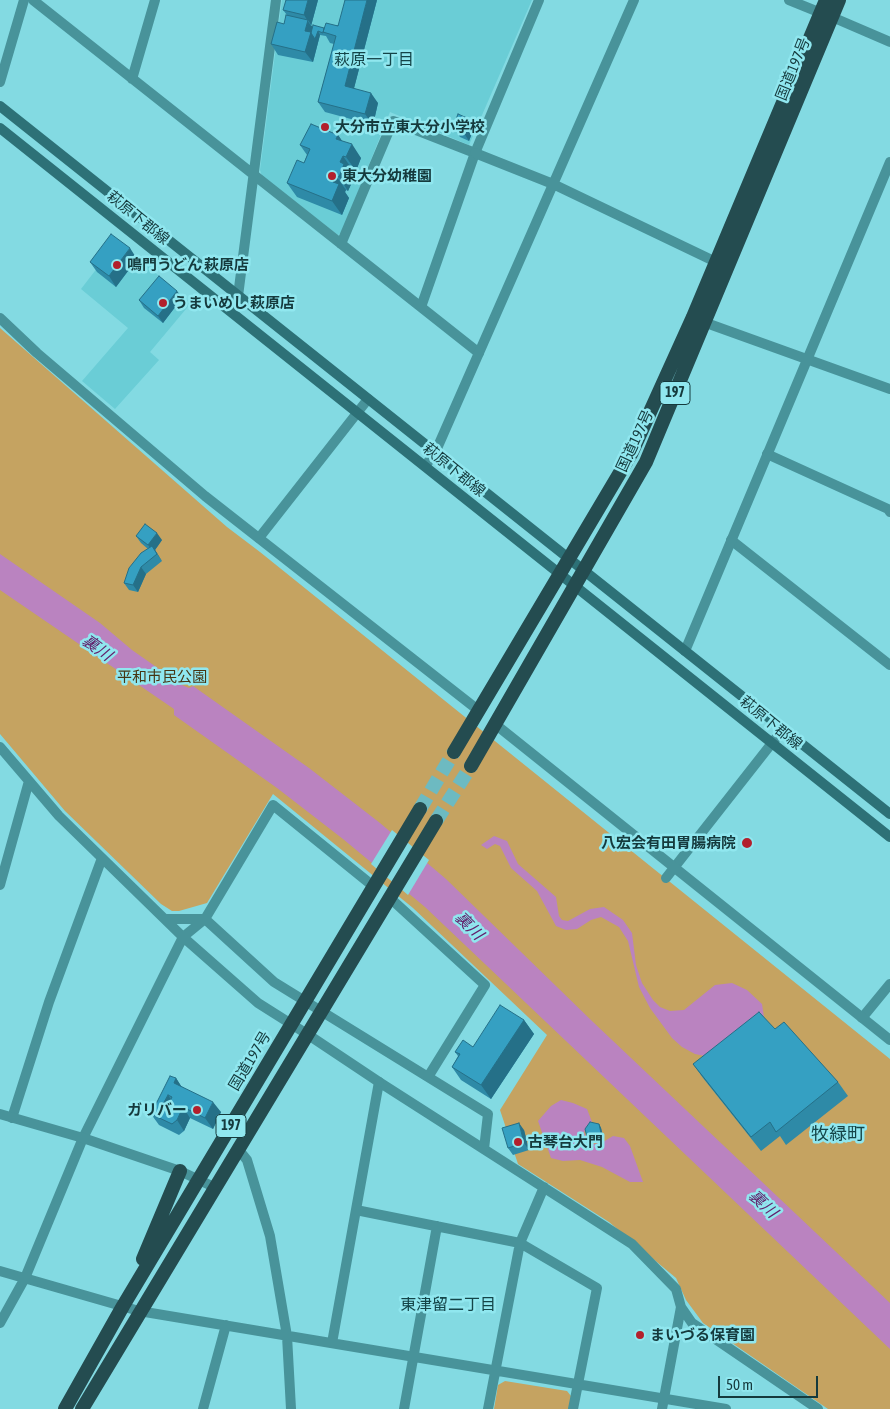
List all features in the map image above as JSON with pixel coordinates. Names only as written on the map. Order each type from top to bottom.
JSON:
[{"type":"highway","name":"国道197号","points":[[454,752],[631,454],[699,320],[716,262],[826,10],[839,0]]},
{"type":"highway","name":"国道197号","points":[[471,766],[646,462],[699,320],[826,10]]},
{"type":"highway","name":"国道197号","points":[[65,1409],[123,1306],[420,809]]},
{"type":"highway","name":"197","points":[[82,1409],[436,821]]},
{"type":"highway","name":"197","points":[[123,1306],[180,1171]]},
{"type":"main road","name":"萩原下郡線","points":[[0,106],[890,814]]},
{"type":"main road","name":"萩原下郡線","points":[[0,128],[890,837]]},
{"type":"street","points":[[0,82],[24,0]]},
{"type":"street","points":[[32,0],[479,353]]},
{"type":"street","points":[[132,79],[155,0]]},
{"type":"street","points":[[228,310],[238,296],[276,0]]},
{"type":"street","points":[[421,308],[475,153],[539,0]]},
{"type":"street","points":[[425,466],[435,452],[634,0]]},
{"type":"street","points":[[789,0],[826,10],[890,42]]},
{"type":"street","points":[[341,244],[393,121],[553,184],[716,262]]},
{"type":"street","points":[[684,651],[890,162]]},
{"type":"street","points":[[0,318],[37,353],[204,496],[478,710]]},
{"type":"street","points":[[699,320],[890,389]]},
{"type":"street","points":[[258,538],[368,399]]},
{"type":"street","points":[[767,454],[888,509],[890,512]]},
{"type":"street","points":[[731,540],[889,663]]},
{"type":"street","points":[[495,724],[890,1040]]},
{"type":"street","points":[[666,878],[783,729]]},
{"type":"street","points":[[0,747],[59,816],[183,937],[258,1003],[632,1244],[676,1289],[681,1307],[692,1323],[818,1409]]},
{"type":"street","points":[[0,885],[29,781]]},
{"type":"street","points":[[0,1323],[25,1278],[83,1138],[183,937],[204,919],[273,805],[377,879]]},
{"type":"street","points":[[0,842],[11,845]]},
{"type":"street","points":[[12,1118],[50,1002],[102,858]]},
{"type":"street","points":[[393,892],[485,985],[428,1077]]},
{"type":"street","points":[[165,919],[204,919],[274,982],[488,1114],[484,1149]]},
{"type":"street","points":[[862,1018],[890,984]]},
{"type":"street","points":[[332,1343],[379,1082]]},
{"type":"street","points":[[0,1114],[83,1138],[180,1171],[214,1187]]},
{"type":"street","points":[[238,1149],[247,1160],[270,1236],[287,1336],[291,1409]]},
{"type":"street","points":[[488,1409],[520,1243],[544,1187]]},
{"type":"street","points":[[356,1210],[520,1243],[597,1288],[573,1409]]},
{"type":"street","points":[[404,1409],[437,1226]]},
{"type":"street","points":[[0,1271],[140,1311],[578,1384],[663,1404],[726,1409]]},
{"type":"street","points":[[663,1404],[681,1307]]},
{"type":"street","points":[[203,1409],[226,1325]]},
{"type":"shaded area","name":"大分市立東大分小学校","points":[[282,0],[532,0],[469,145],[390,112],[342,232],[338,235],[262,176],[260,170]]},
{"type":"shaded area","points":[[118,241],[191,303],[150,352],[159,360],[115,409],[82,381],[128,328],[81,289]]},
{"type":"green space","name":"平和市民公園","points":[[0,328],[227,527],[890,1059],[890,1409],[828,1409],[703,1323],[686,1300],[676,1278],[609,1222],[518,1164],[500,1110],[547,1035],[413,908],[273,794],[207,903],[179,911],[172,911],[161,904],[65,811],[0,734]]},
{"type":"green space","points":[[505,1381],[567,1391],[571,1396],[569,1409],[494,1409],[498,1385]]},
{"type":"water","name":"裏川","points":[[0,554],[100,623],[132,650],[182,685],[189,688],[193,686],[309,768],[380,823],[446,879],[593,1022],[890,1303],[890,1349],[425,907],[343,839],[277,788],[174,715],[174,709],[0,590]]},
{"type":"water","points":[[494,836],[507,841],[518,864],[556,897],[559,916],[562,920],[568,921],[590,909],[604,907],[623,920],[632,933],[636,965],[642,983],[660,1007],[670,1011],[684,1010],[715,985],[732,983],[747,990],[762,1004],[765,1024],[714,1058],[695,1054],[682,1047],[672,1038],[650,1008],[639,987],[628,941],[619,927],[601,917],[591,920],[577,929],[566,930],[556,926],[537,891],[511,868],[500,846],[495,844],[487,849],[481,845]]},
{"type":"water","points":[[561,1100],[587,1109],[592,1122],[584,1132],[587,1140],[594,1144],[603,1142],[613,1136],[624,1138],[630,1146],[643,1182],[630,1182],[602,1167],[580,1160],[563,1161],[551,1158],[538,1121],[551,1106]]},
{"type":"pier","points":[[392,830],[429,860],[408,895],[371,864]]},
{"type":"building","points":[[286,0],[308,0],[304,15],[283,10]]},
{"type":"building","points":[[345,0],[367,0],[345,86],[371,93],[365,114],[318,102],[336,36],[323,32],[326,23],[338,26]]},
{"type":"building","points":[[286,15],[308,20],[305,31],[311,32],[305,52],[271,44],[277,22],[284,24]]},
{"type":"building","points":[[313,25],[324,28],[323,33],[318,31],[315,39],[311,33]]},
{"type":"building","points":[[458,114],[467,118],[462,130],[453,127]]},
{"type":"building","points":[[311,124],[338,135],[336,139],[352,144],[346,157],[343,156],[340,162],[344,164],[339,177],[336,176],[333,182],[339,184],[332,201],[287,183],[297,160],[304,163],[310,149],[300,145]]},
{"type":"building","points":[[111,234],[130,248],[109,276],[90,262]]},
{"type":"building","name":"うまいめし 萩原店","points":[[159,276],[177,291],[158,316],[139,300]]},
{"type":"building","points":[[145,524],[157,533],[148,545],[136,536]]},
{"type":"building","points":[[152,546],[157,554],[141,567],[133,585],[124,583],[129,568],[141,553]]},
{"type":"building","points":[[500,1005],[524,1020],[481,1085],[452,1067],[460,1054],[455,1052],[463,1040],[473,1047]]},
{"type":"building","points":[[759,1012],[775,1029],[784,1022],[838,1082],[776,1132],[770,1122],[751,1137],[693,1064]]},
{"type":"building","points":[[170,1076],[176,1078],[174,1083],[213,1102],[205,1118],[183,1107],[177,1120],[172,1124],[151,1114]],"holes":[[[168,1095],[172,1097],[166,1109],[163,1104]]]},
{"type":"building","points":[[590,1122],[599,1124],[601,1133],[596,1139],[587,1137],[585,1129]]},
{"type":"building","points":[[519,1123],[524,1143],[508,1148],[502,1128]]},
{"type":"tunnel","points":[[420,809],[454,752]]},
{"type":"tunnel","points":[[436,821],[471,766]]},
{"type":"place","name":"大分市立東大分小学校","points":[[325,127]]},
{"type":"place","name":"東大分幼稚園","points":[[332,176]]},
{"type":"place","name":"鳴門うどん 萩原店","points":[[117,265]]},
{"type":"place","name":"うまいめし 萩原店","points":[[163,303]]},
{"type":"place","name":"八宏会有田胃腸病院","points":[[747,843]]},
{"type":"place","name":"ガリバー","points":[[197,1110]]},
{"type":"place","name":"古琴台大門","points":[[518,1142]]},
{"type":"place","name":"まいづる保育園","points":[[640,1335]]},
{"type":"district","name":"萩原一丁目","points":[[374,60]]},
{"type":"district","name":"牧緑町","points":[[838,1134]]},
{"type":"district","name":"東津留二丁目","points":[[448,1305]]}]
